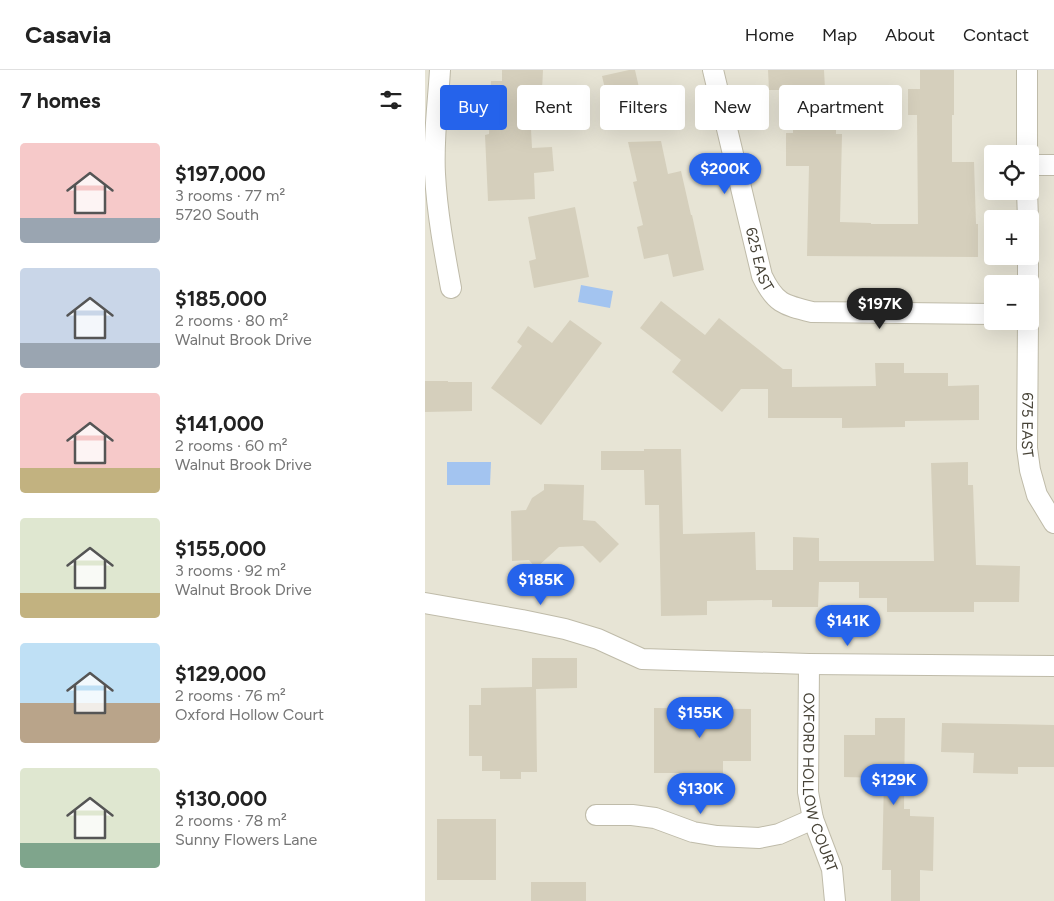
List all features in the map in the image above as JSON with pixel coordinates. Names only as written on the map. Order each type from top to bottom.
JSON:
[{"type":"street","points":[[440,70],[435,138],[435,172],[439,222],[451,288]]},
{"type":"street","name":"625 EAST","points":[[713,70],[762,276],[769,290],[778,300],[792,307],[812,312],[984,314]]},
{"type":"street","points":[[1027,70],[1027,145]]},
{"type":"street","points":[[1039,165],[1054,165]]},
{"type":"street","name":"675 EAST","points":[[1028,330],[1027,448],[1030,470],[1037,495],[1054,523]]},
{"type":"street","points":[[425,603],[565,629],[598,639],[642,659],[809,664],[1054,666]]},
{"type":"street","name":"OXFORD HOLLOW COURT","points":[[809,664],[808,792],[813,819],[832,869],[835,901]]},
{"type":"street","points":[[596,815],[632,815],[655,818],[693,832],[717,836],[759,838],[779,834],[813,819]]},
{"type":"shaded area","points":[[425,70],[1054,70],[1054,901],[425,901]]},
{"type":"water","points":[[581,285],[613,291],[610,308],[578,302]]},
{"type":"water","points":[[447,462],[491,462],[490,485],[447,485]]},
{"type":"building","points":[[502,70],[543,70],[542,85],[517,85],[517,130],[531,130],[532,148],[552,147],[554,171],[534,173],[535,199],[488,201],[485,135],[489,134],[489,130],[507,130],[507,85],[491,85],[491,81],[502,81]]},
{"type":"building","points":[[635,70],[638,85],[604,85],[602,76]]},
{"type":"building","points":[[768,70],[824,70],[825,85],[779,85],[779,90],[769,90]]},
{"type":"building","points":[[920,70],[954,70],[952,162],[974,162],[978,257],[807,256],[809,166],[786,166],[786,133],[793,133],[793,130],[836,130],[836,134],[842,134],[840,222],[918,224],[917,115],[908,115],[908,89],[920,89]]},
{"type":"building","points":[[661,141],[668,174],[681,171],[704,270],[673,277],[668,254],[644,259],[637,227],[643,225],[633,182],[637,181],[628,142]]},
{"type":"building","points":[[575,207],[589,277],[534,288],[529,261],[536,259],[528,217]]},
{"type":"building","points":[[661,301],[705,335],[719,318],[783,369],[792,369],[792,387],[876,386],[875,363],[904,363],[904,373],[948,373],[948,386],[979,385],[979,420],[905,421],[905,427],[842,428],[842,418],[768,418],[768,389],[741,389],[722,412],[672,372],[681,360],[640,328]]},
{"type":"building","points":[[570,320],[602,343],[541,425],[491,388],[522,346],[517,342],[528,326],[552,343]]},
{"type":"building","points":[[425,381],[472,382],[472,411],[425,412]]},
{"type":"building","points":[[644,449],[681,449],[683,534],[755,532],[756,570],[793,570],[793,537],[819,538],[819,561],[934,561],[931,463],[968,462],[968,485],[973,485],[976,565],[1020,566],[1019,602],[974,602],[974,612],[887,612],[887,598],[859,598],[859,582],[819,582],[818,607],[772,607],[772,600],[707,601],[707,615],[661,616],[659,505],[645,505],[644,470],[601,470],[601,451],[644,451]]},
{"type":"building","points":[[544,484],[584,485],[583,520],[595,521],[619,544],[600,563],[583,546],[559,547],[536,568],[529,560],[512,561],[511,511],[526,510],[532,498],[544,490]]},
{"type":"building","points":[[532,658],[577,658],[577,688],[536,689],[537,772],[521,772],[521,779],[500,779],[500,771],[482,771],[482,756],[469,756],[469,705],[481,705],[481,688],[532,687]]},
{"type":"building","points":[[654,708],[751,709],[751,761],[723,761],[723,773],[654,773]]},
{"type":"building","points":[[875,718],[905,718],[904,809],[910,809],[910,816],[934,817],[933,871],[920,870],[920,901],[891,901],[891,870],[882,870],[884,778],[844,777],[844,735],[875,735]]},
{"type":"building","points":[[942,723],[1054,725],[1054,767],[1018,767],[1018,774],[973,773],[974,753],[941,752]]},
{"type":"building","points":[[437,819],[496,819],[496,880],[437,880]]},
{"type":"building","points":[[531,882],[586,882],[586,901],[531,901]]}]
